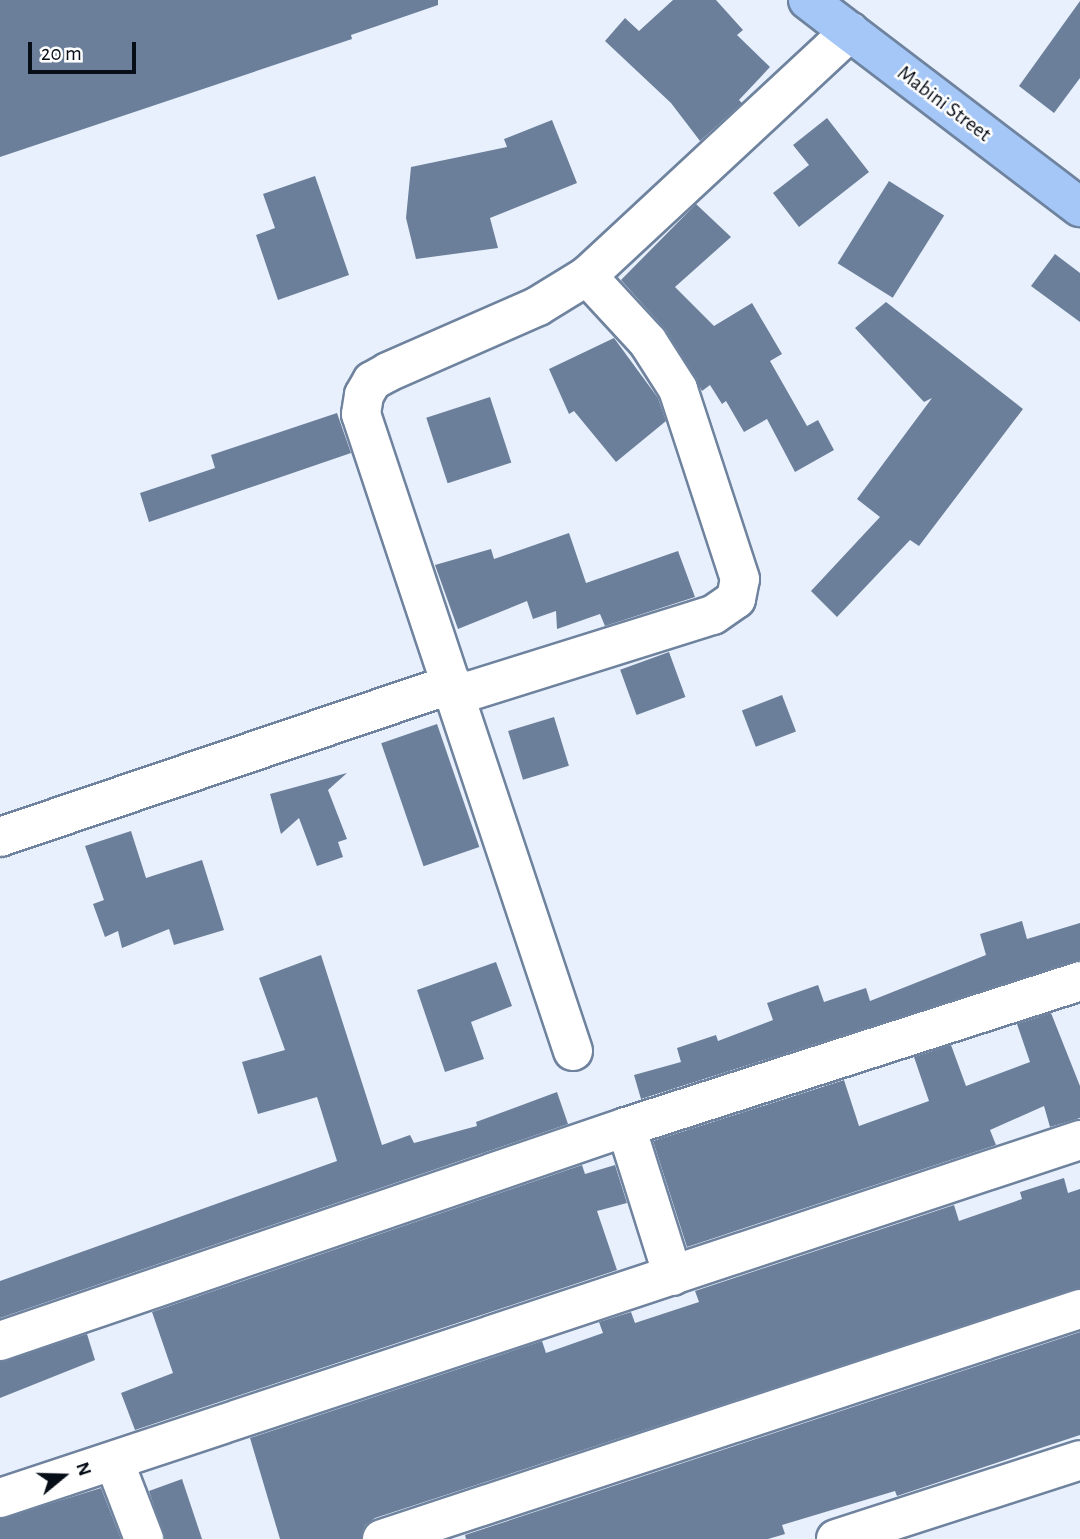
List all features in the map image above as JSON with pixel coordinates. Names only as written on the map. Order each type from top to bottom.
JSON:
[{"type":"main road","name":"Mabini Street","points":[[808,0],[1080,207]]},
{"type":"street","points":[[572,1051],[455,690],[361,414],[364,395],[372,381],[388,372],[538,306],[587,276],[850,32]]},
{"type":"street","points":[[0,837],[455,690],[713,615],[736,598],[740,579],[678,389],[648,342],[587,276]]},
{"type":"street","points":[[0,1341],[626,1127],[1080,981]]},
{"type":"street","points":[[626,1127],[673,1276]]},
{"type":"street","points":[[0,1499],[1080,1140]]},
{"type":"street","points":[[382,1539],[1080,1309]]},
{"type":"street","points":[[836,1539],[1080,1460]]},
{"type":"street","points":[[114,1461],[144,1539]]},
{"type":"building","points":[[0,0],[438,0],[438,5],[351,35],[352,39],[0,157]]},
{"type":"building","points":[[673,0],[716,0],[743,30],[737,35],[770,67],[739,100],[742,103],[700,141],[671,103],[605,41],[625,18],[639,31]]},
{"type":"building","points":[[1080,1],[1080,78],[1054,113],[1019,86]]},
{"type":"building","points":[[827,118],[869,172],[799,227],[773,193],[809,165],[793,145]]},
{"type":"building","points":[[552,120],[577,183],[490,218],[498,248],[416,259],[406,218],[411,167],[507,147],[504,139]]},
{"type":"building","points":[[315,176],[349,275],[278,300],[256,235],[275,228],[263,194]]},
{"type":"building","points":[[889,181],[944,215],[893,298],[838,263]]},
{"type":"building","points":[[696,204],[731,237],[675,287],[714,326],[752,303],[782,354],[770,361],[807,426],[818,420],[834,450],[795,472],[767,419],[744,432],[726,401],[722,404],[710,385],[702,391],[666,330],[621,280]]},
{"type":"building","points":[[1055,254],[1080,273],[1080,322],[1031,286]]},
{"type":"building","points":[[886,302],[1023,409],[919,546],[910,540],[837,617],[811,591],[880,517],[857,499],[932,398],[924,402],[855,328]]},
{"type":"building","points":[[614,338],[658,398],[666,421],[616,462],[574,411],[569,414],[549,369]]},
{"type":"building","points":[[490,397],[511,463],[448,483],[426,418]]},
{"type":"building","points":[[337,413],[351,453],[149,522],[140,493],[215,468],[211,455]]},
{"type":"building","points":[[569,533],[586,583],[678,551],[695,597],[605,626],[600,614],[557,629],[556,611],[533,619],[527,601],[458,629],[435,565],[491,549],[494,559]]},
{"type":"building","points":[[669,652],[685,697],[637,715],[620,670]]},
{"type":"building","points":[[782,695],[796,731],[756,747],[742,710]]},
{"type":"building","points":[[554,717],[569,766],[523,780],[508,731]]},
{"type":"building","points":[[437,724],[479,847],[424,866],[381,743]]},
{"type":"building","points":[[347,773],[328,790],[347,839],[338,842],[343,857],[317,866],[299,818],[281,834],[270,794]]},
{"type":"building","points":[[131,831],[146,878],[202,860],[224,930],[174,945],[169,929],[122,948],[118,931],[105,937],[93,904],[104,900],[85,846]]},
{"type":"building","points":[[1022,921],[1027,939],[1080,923],[1080,960],[641,1099],[634,1075],[681,1062],[677,1048],[716,1035],[718,1041],[773,1020],[767,1003],[818,985],[824,1002],[866,988],[870,1001],[986,955],[980,934]]},
{"type":"building","points":[[321,955],[382,1145],[410,1135],[414,1143],[477,1126],[476,1122],[557,1092],[568,1124],[0,1318],[0,1281],[337,1161],[317,1097],[258,1114],[242,1062],[285,1050],[259,978]]},
{"type":"building","points":[[496,962],[512,1006],[471,1022],[484,1059],[445,1072],[417,990]]},
{"type":"building","points":[[1051,1013],[1080,1086],[1080,1118],[1050,1127],[1044,1106],[990,1130],[996,1145],[687,1247],[653,1141],[844,1080],[859,1126],[929,1101],[914,1057],[951,1045],[966,1086],[1030,1062],[1017,1024]]},
{"type":"building","points":[[582,1165],[585,1174],[615,1165],[627,1203],[597,1211],[617,1270],[135,1430],[121,1393],[173,1373],[152,1312]]},
{"type":"building","points":[[1064,1178],[1068,1193],[1080,1189],[1080,1288],[375,1518],[365,1525],[361,1539],[280,1539],[250,1438],[542,1341],[546,1353],[603,1333],[599,1322],[631,1312],[635,1323],[699,1302],[695,1291],[954,1205],[959,1221],[1022,1199],[1020,1192]]},
{"type":"building","points":[[1080,1332],[1080,1435],[897,1496],[895,1491],[782,1525],[785,1534],[768,1539],[466,1539],[465,1535]]},
{"type":"building","points":[[87,1334],[95,1360],[0,1398],[0,1362]]},
{"type":"building","points":[[182,1479],[202,1539],[165,1539],[149,1491]]},
{"type":"building","points":[[101,1488],[121,1539],[0,1539],[0,1519]]}]
